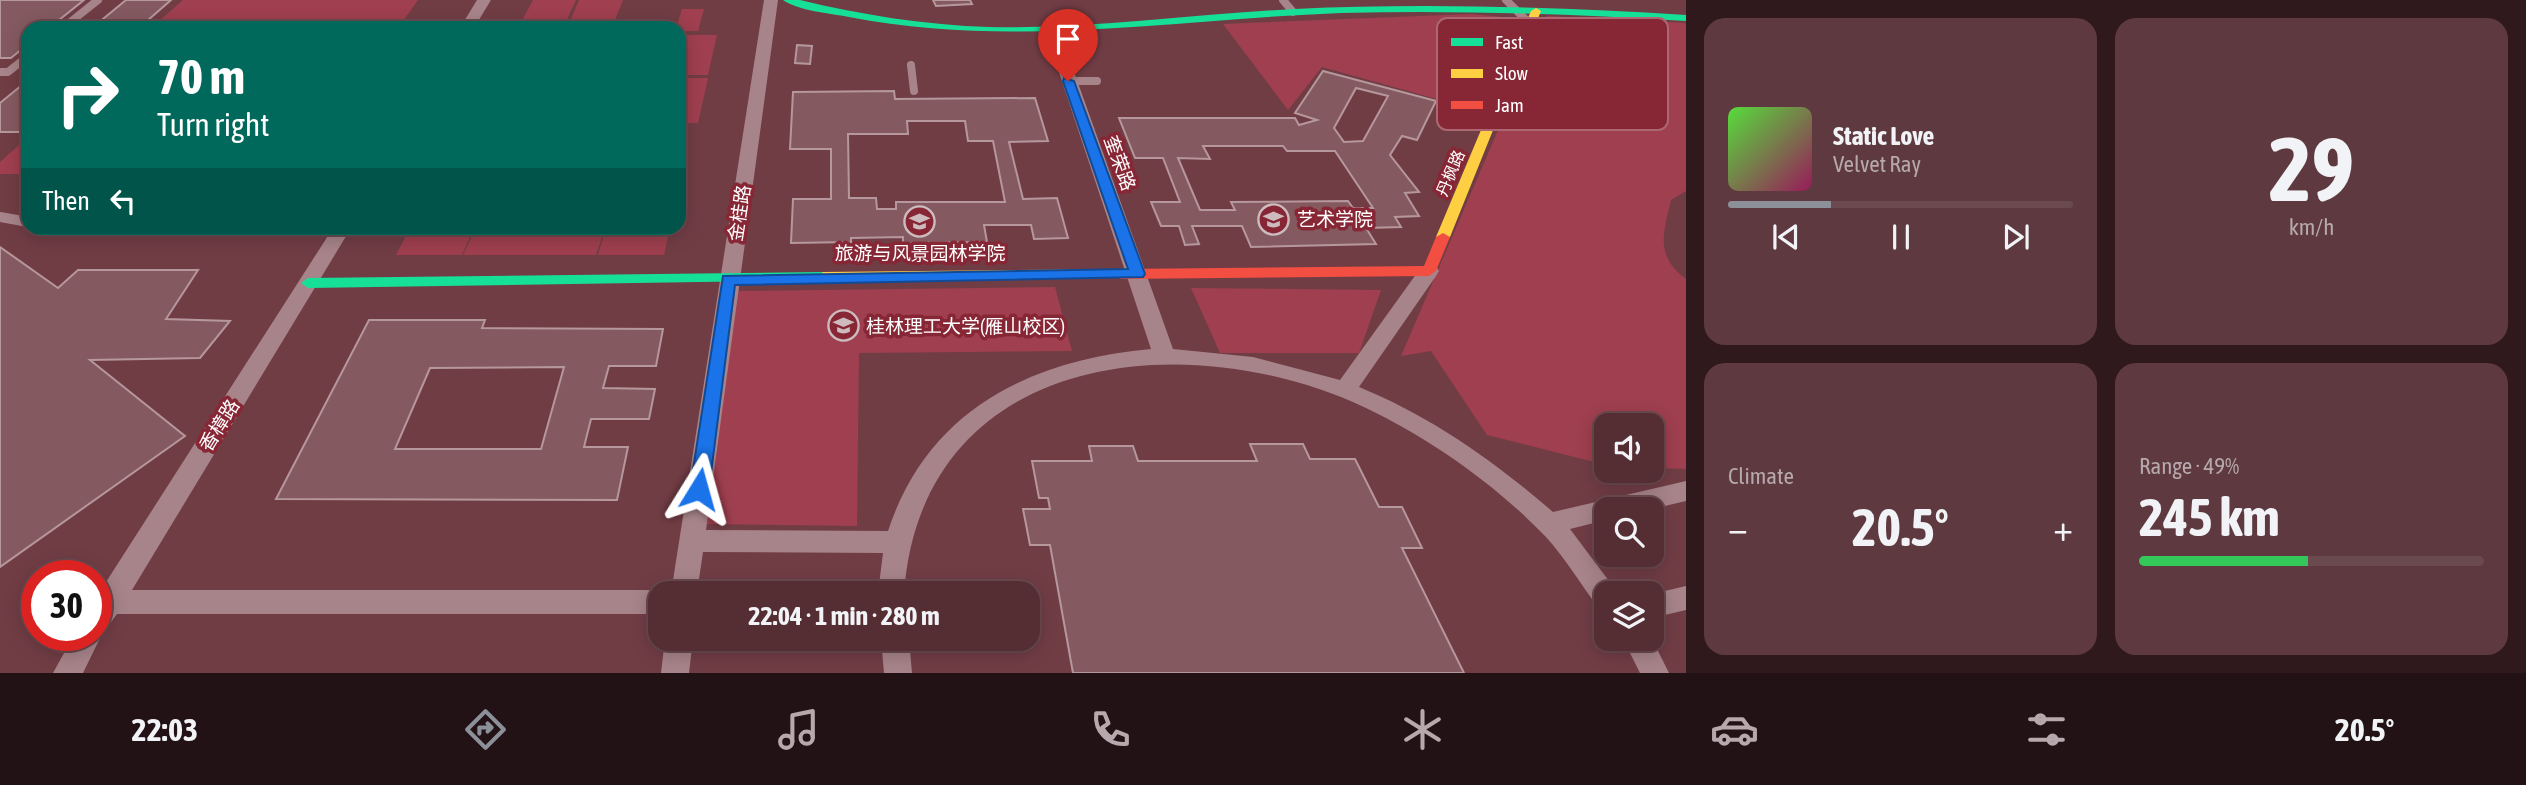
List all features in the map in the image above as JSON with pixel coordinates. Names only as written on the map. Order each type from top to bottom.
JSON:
[{"type":"street","points":[[471,21],[484,0]]},
{"type":"street","name":"金桂路","points":[[686,581],[771,0]]},
{"type":"street","points":[[788,0],[930,26],[992,30],[1288,6],[1445,8],[1511,5],[1533,18],[1686,18]]},
{"type":"street","name":"奎荣路","points":[[1051,27],[1164,355]]},
{"type":"street","name":"丹枫路","points":[[1429,271],[1487,130]]},
{"type":"street","name":"香樟路","points":[[112,599],[338,235]]},
{"type":"street","points":[[308,283],[1429,271]]},
{"type":"street","points":[[1345,390],[1429,271]]},
{"type":"street","points":[[892,581],[896,542],[914,497],[936,460],[964,428],[997,402],[1033,383],[1075,367],[1164,355],[1262,365],[1345,390],[1402,418],[1463,454],[1549,524],[1594,582]]},
{"type":"street","points":[[1661,497],[1686,491]]},
{"type":"street","points":[[1549,524],[1594,513]]},
{"type":"street","points":[[692,541],[896,542]]},
{"type":"street","points":[[1664,603],[1686,598]]},
{"type":"street","points":[[112,613],[648,602]]},
{"type":"street","points":[[67,673],[80,651]]},
{"type":"street","points":[[675,673],[678,651]]},
{"type":"street","points":[[896,651],[898,673]]},
{"type":"street","points":[[1643,651],[1655,673]]},
{"type":"lane","points":[[71,21],[97,0]]},
{"type":"lane","points":[[0,78],[21,61]]},
{"type":"lane","points":[[911,65],[914,91]]},
{"type":"lane","points":[[1068,81],[1097,81]]},
{"type":"lane","points":[[0,217],[21,221]]},
{"type":"shaded area","points":[[183,0],[418,0],[403,21],[159,21]]},
{"type":"shaded area","points":[[533,0],[576,0],[566,21],[522,21]]},
{"type":"shaded area","points":[[579,0],[623,0],[615,21],[570,21]]},
{"type":"shaded area","points":[[682,9],[704,9],[698,31],[686,31],[686,21],[678,21]]},
{"type":"shaded area","points":[[1471,14],[1513,18],[1437,18],[1437,99],[1322,67],[1288,110],[1223,24]]},
{"type":"shaded area","points":[[1547,16],[1587,18],[1546,18]]},
{"type":"shaded area","points":[[1668,22],[1686,23],[1686,191],[1671,200],[1664,244],[1669,262],[1686,279],[1686,469],[1664,468],[1664,413],[1594,413],[1594,462],[1487,435],[1431,351],[1401,356],[1498,130],[1668,130]]},
{"type":"shaded area","points":[[686,35],[717,35],[708,75],[686,75]]},
{"type":"shaded area","points":[[686,78],[708,78],[698,123],[686,123]]},
{"type":"shaded area","points":[[21,143],[21,174],[0,174],[0,162]]},
{"type":"shaded area","points":[[406,235],[471,235],[462,255],[396,255]]},
{"type":"shaded area","points":[[473,235],[603,235],[596,255],[463,255]]},
{"type":"shaded area","points":[[604,235],[668,235],[664,255],[598,255]]},
{"type":"shaded area","points":[[1055,287],[1072,351],[859,353],[857,526],[704,524],[737,291]]},
{"type":"shaded area","points":[[1191,288],[1381,290],[1359,353],[1220,353]]},
{"type":"building","points":[[0,0],[84,0],[58,21],[21,21],[21,50],[11,58],[0,58]]},
{"type":"building","points":[[126,0],[171,0],[147,21],[100,21]]},
{"type":"building","points":[[933,0],[970,0],[972,4],[936,6]]},
{"type":"building","points":[[797,45],[812,46],[810,64],[795,63]]},
{"type":"building","points":[[1323,71],[1436,101],[1417,140],[1402,136],[1390,155],[1419,192],[1405,193],[1419,216],[1395,217],[1401,227],[1366,228],[1376,244],[1251,247],[1242,226],[1192,226],[1199,244],[1185,245],[1179,226],[1161,226],[1151,202],[1180,202],[1163,158],[1135,158],[1119,118],[1295,118],[1299,125],[1317,120],[1295,113]],"holes":[[[1356,88],[1388,96],[1363,141],[1344,142],[1334,128]],[[1203,146],[1283,146],[1287,151],[1335,151],[1373,208],[1353,208],[1348,201],[1231,202],[1235,210],[1200,210],[1178,158],[1210,159]]]},
{"type":"building","points":[[21,86],[20,132],[0,132],[0,103]]},
{"type":"building","points":[[894,91],[895,99],[1035,98],[1048,141],[1009,142],[1023,199],[1057,198],[1068,238],[1034,239],[1031,225],[984,225],[987,242],[903,243],[903,237],[851,238],[851,242],[791,243],[793,199],[831,199],[831,149],[790,149],[793,92]],"holes":[[[907,121],[965,121],[968,141],[993,141],[1005,202],[896,202],[896,209],[877,209],[876,198],[849,198],[848,134],[908,134]]]},
{"type":"building","points":[[0,247],[58,288],[78,270],[198,270],[166,319],[230,321],[200,358],[90,360],[185,436],[0,567]]},
{"type":"building","points":[[369,320],[485,320],[482,328],[663,329],[656,366],[609,366],[603,388],[655,389],[649,419],[591,419],[584,447],[628,447],[617,500],[276,499]],"holes":[[[564,367],[541,449],[395,449],[430,368]]]},
{"type":"building","points":[[1250,444],[1303,444],[1310,459],[1355,459],[1379,507],[1402,507],[1422,548],[1402,548],[1464,673],[1073,673],[1050,545],[1030,545],[1023,509],[1050,509],[1048,498],[1039,498],[1032,461],[1092,461],[1089,446],[1133,446],[1138,461],[1257,461]]},
{"type":"traffic: fast","points":[[788,0],[889,21],[992,30],[1068,28],[1294,12],[1392,9],[1588,12],[1686,18]]},
{"type":"traffic: fast","points":[[308,283],[823,277]]},
{"type":"traffic: slow","points":[[1533,18],[1536,11]]},
{"type":"traffic: slow","points":[[1443,237],[1487,130]]},
{"type":"traffic: slow","points":[[823,277],[1121,274]]},
{"type":"traffic: jam","points":[[1121,274],[1429,271],[1443,237]]},
{"type":"place","name":"艺术学院","points":[[1274,219]]},
{"type":"place","name":"旅游与风景园林学院","points":[[920,222]]},
{"type":"place","name":"桂林理工大学(雁山校区)","points":[[843,326]]},
{"type":"route","points":[[699,489],[728,280],[1137,274],[1068,81]]}]
